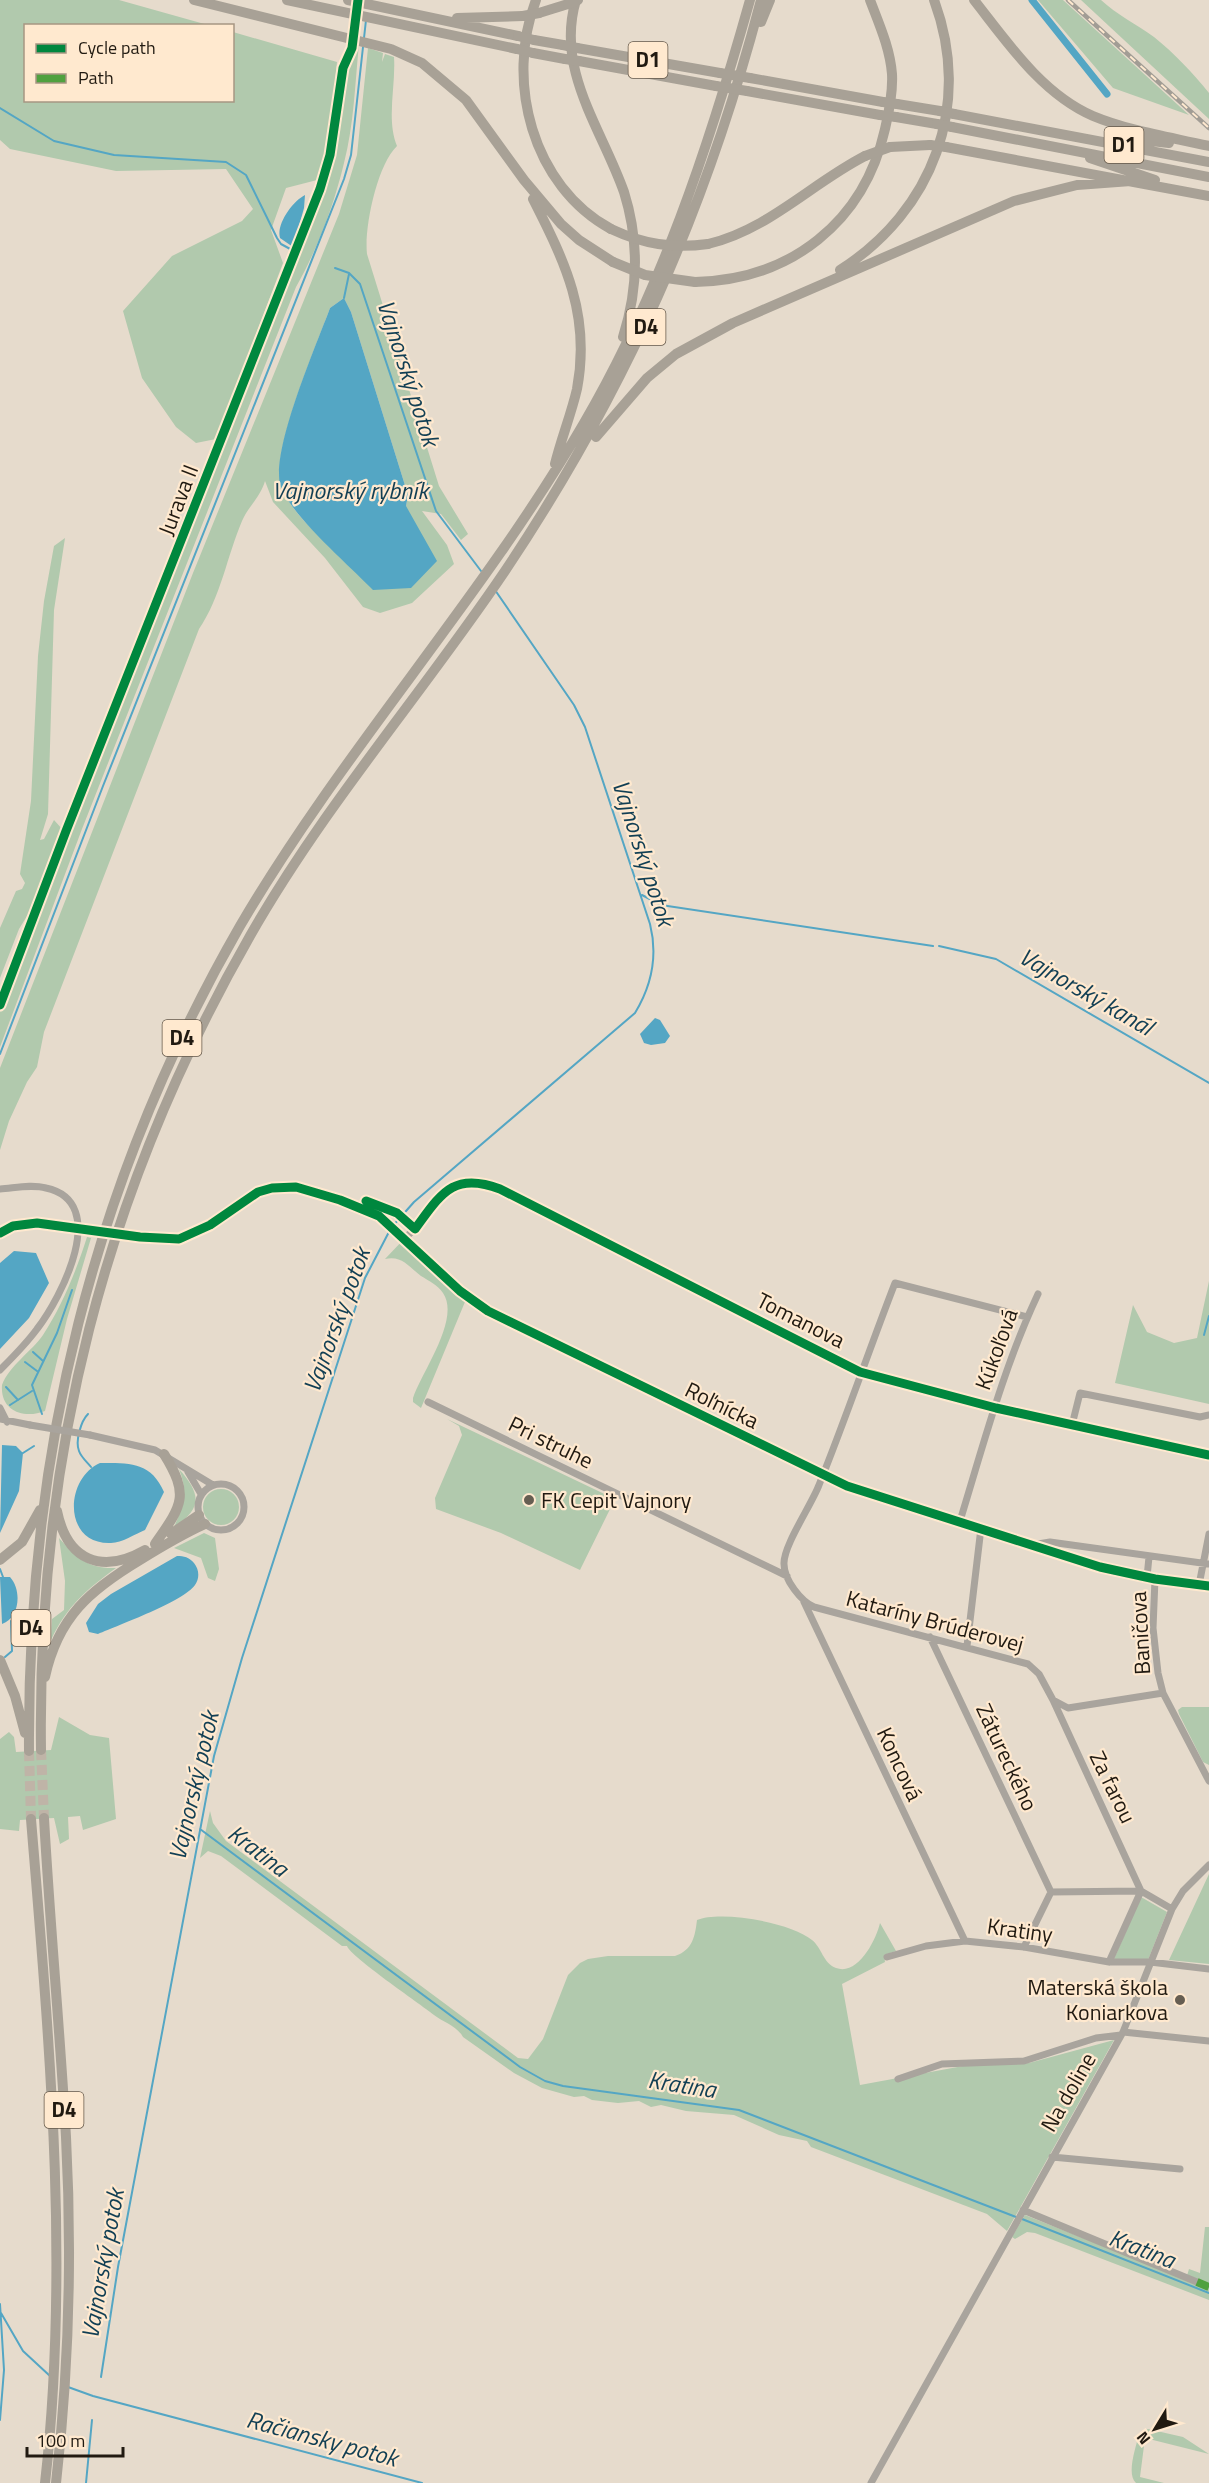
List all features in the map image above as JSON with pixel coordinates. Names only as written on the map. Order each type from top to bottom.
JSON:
[{"type":"highway","points":[[194,0],[404,53],[430,69],[466,100],[524,180],[567,230],[613,262],[645,275],[695,282],[752,275],[792,257],[819,239],[859,198],[878,159],[889,112],[892,75],[888,50],[870,0]]},
{"type":"highway","name":"D1","points":[[287,0],[408,28],[533,53],[1053,145],[1209,177]]},
{"type":"highway","name":"D1","points":[[348,0],[534,40],[940,111],[1209,162]]},
{"type":"highway","points":[[536,0],[525,42],[524,75],[528,111],[536,141],[559,186],[584,211],[611,229],[637,240],[665,246],[708,244],[734,238],[759,225],[839,169],[890,147],[930,145],[946,147],[1209,196]]},
{"type":"highway","name":"D4","points":[[0,1660],[15,1696],[29,1751],[32,1618],[43,1506],[66,1368],[115,1195],[171,1059],[225,954],[276,868],[479,586],[554,472],[611,375],[644,305],[693,188],[750,0]]},
{"type":"highway","name":"D4","points":[[41,1750],[42,1630],[55,1499],[71,1402],[109,1254],[147,1145],[216,996],[287,874],[504,573],[578,458],[621,379],[678,255],[703,191],[749,46],[761,0]]},
{"type":"highway","points":[[749,46],[770,0]]},
{"type":"highway","points":[[812,288],[859,258],[893,228],[914,200],[933,162],[946,121],[949,86],[947,46],[934,0]]},
{"type":"highway","points":[[974,0],[1025,63],[1056,92],[1091,115],[1124,127],[1209,147]]},
{"type":"highway","points":[[409,13],[480,19],[523,16],[574,1],[571,27],[576,78],[624,194],[635,248],[633,299],[611,375]]},
{"type":"highway","points":[[1038,129],[1209,147]]},
{"type":"highway","points":[[1053,145],[1191,192]]},
{"type":"highway","points":[[524,180],[568,272],[579,327],[577,387],[554,472]]},
{"type":"highway","points":[[578,458],[646,378],[676,354],[733,323],[1014,201],[1077,185],[1131,181]]},
{"type":"highway","points":[[155,1544],[170,1522],[180,1498],[181,1486],[178,1476],[164,1454]]},
{"type":"highway","points":[[55,1499],[66,1539],[86,1558],[112,1562],[155,1544],[199,1515]]},
{"type":"highway","points":[[0,1560],[11,1554],[22,1542],[43,1506]]},
{"type":"highway","points":[[41,1696],[55,1643],[76,1608],[114,1576],[205,1524]]},
{"type":"highway","name":"D4","points":[[44,1818],[66,2138],[68,2287],[56,2483]]},
{"type":"highway","name":"D4","points":[[31,1819],[53,2139],[56,2217],[52,2395],[45,2483]]},
{"type":"street","name":"Tomanova","points":[[404,1239],[416,1229],[441,1194],[463,1183],[479,1181],[500,1189],[860,1372],[996,1408],[1209,1455]]},
{"type":"street","points":[[0,1190],[29,1186],[54,1190],[71,1204],[80,1226],[76,1250],[51,1307],[39,1328],[0,1370]]},
{"type":"street","name":"Roľnícka","points":[[0,1233],[24,1224],[58,1225],[141,1237],[179,1239],[193,1235],[258,1192],[296,1187],[340,1200],[375,1214],[447,1280],[481,1307],[823,1475],[856,1489],[1073,1558],[1151,1578],[1209,1586]]},
{"type":"street","points":[[804,1602],[787,1576],[783,1565],[786,1552],[823,1475],[895,1283],[1028,1317]]},
{"type":"street","name":"Kúkoľová","points":[[960,1521],[996,1408],[1038,1294]]},
{"type":"street","points":[[1072,1425],[1080,1393],[1200,1417],[1209,1415]]},
{"type":"street","name":"Pri struhe","points":[[428,1402],[787,1576]]},
{"type":"street","points":[[0,1408],[2,1421],[90,1435],[164,1454],[213,1485],[228,1485],[235,1488],[240,1494],[244,1509],[242,1516],[232,1528],[218,1530],[205,1524],[199,1515],[197,1508],[201,1494],[213,1485]]},
{"type":"street","points":[[187,1470],[201,1494]]},
{"type":"street","points":[[967,1646],[981,1528]]},
{"type":"street","points":[[1199,1585],[1206,1564],[1209,1534]]},
{"type":"street","name":"Roľnícka","points":[[1035,1545],[1050,1542],[1206,1564]]},
{"type":"street","points":[[1073,1558],[1071,1551],[1076,1546]]},
{"type":"street","points":[[1149,1557],[1151,1578]]},
{"type":"street","name":"Baničova","points":[[1151,1578],[1153,1628],[1158,1673],[1163,1693],[1207,1771],[1209,1781]]},
{"type":"street","name":"Kataríny Brúderovej","points":[[804,1602],[1035,1667],[1053,1700]]},
{"type":"street","name":"Koncová","points":[[804,1602],[965,1941]]},
{"type":"street","name":"Zátureckého","points":[[930,1637],[1051,1892]]},
{"type":"street","points":[[1059,1717],[1068,1708],[1163,1693]]},
{"type":"street","points":[[1053,1700],[1068,1708]]},
{"type":"street","name":"Za farou","points":[[1053,1700],[1141,1891]]},
{"type":"street","name":"Na doline","points":[[871,2483],[1122,2034],[1172,1909],[1183,1891],[1209,1866]]},
{"type":"street","points":[[1108,1962],[1141,1891]]},
{"type":"street","points":[[1024,1947],[1051,1892],[1141,1891],[1172,1909]]},
{"type":"street","name":"Kratiny","points":[[887,1957],[926,1946],[965,1941],[1024,1947],[1108,1962],[1150,1962],[1209,1969]]},
{"type":"street","points":[[898,2079],[942,2064],[1024,2061],[1096,2038],[1122,2034],[1209,2041]]},
{"type":"street","points":[[1052,2157],[1180,2169]]},
{"type":"street","points":[[1022,2212],[1197,2282]]},
{"type":"green space","points":[[0,0],[119,0],[204,24],[24,24],[24,102],[234,102],[234,32],[337,62],[330,136],[321,179],[286,188],[271,230],[283,263],[216,439],[196,443],[176,427],[142,378],[123,311],[172,256],[242,221],[253,209],[226,169],[116,171],[10,149],[0,140]]},
{"type":"green space","points":[[1038,0],[1063,0],[1189,115],[1113,88]]},
{"type":"green space","points":[[1081,0],[1101,0],[1169,50],[1209,93],[1209,119]]},
{"type":"green space","points":[[355,43],[359,44],[350,134],[330,211],[318,243],[296,287],[82,829],[0,1047],[0,1012],[30,931],[324,186],[343,78],[353,55]]},
{"type":"green space","points":[[368,48],[383,53],[382,62],[385,54],[394,57],[392,125],[397,146],[383,167],[373,197],[367,254],[439,486],[468,534],[461,540],[441,514],[422,511],[447,545],[454,564],[412,603],[380,613],[363,607],[325,558],[273,502],[265,481],[242,521],[213,604],[199,629],[44,1032],[37,1067],[27,1082],[9,1121],[0,1150],[0,1068],[193,573],[339,214],[357,155]],"holes":[[[344,298],[351,312],[408,495],[406,506],[336,551],[296,512],[281,484],[280,468],[297,397],[330,308]]]},
{"type":"green space","points":[[65,538],[54,610],[48,814],[40,840],[44,839],[54,820],[63,830],[35,903],[19,929],[0,978],[0,928],[16,891],[22,889],[25,883],[20,874],[31,801],[38,656],[44,601],[54,546]]},
{"type":"green space","points":[[87,1237],[91,1238],[67,1319],[45,1411],[30,1414],[15,1411],[5,1402],[2,1385],[10,1371],[38,1341],[50,1324],[79,1262]]},
{"type":"green space","points":[[404,1239],[467,1297],[421,1408],[413,1402],[413,1398],[444,1331],[447,1304],[443,1293],[433,1283],[401,1260],[385,1259]]},
{"type":"green space","points":[[1209,1281],[1209,1404],[1115,1383],[1133,1305],[1147,1332],[1174,1343],[1197,1338]]},
{"type":"green space","name":"FK Cepit Vajnory","points":[[447,1419],[615,1499],[580,1570],[501,1533],[436,1509],[435,1498],[462,1435],[459,1426]]},
{"type":"green space","points":[[179,1469],[195,1493],[196,1500],[190,1513],[174,1527],[184,1498]]},
{"type":"green space","points":[[221,1489],[234,1494],[239,1507],[234,1520],[221,1525],[208,1520],[203,1507],[208,1494]]},
{"type":"green space","points":[[204,1533],[215,1538],[219,1569],[215,1581],[208,1578],[201,1558],[174,1548]]},
{"type":"green space","points":[[59,1538],[84,1561],[98,1567],[116,1568],[78,1600],[51,1640],[52,1619],[64,1610],[65,1581]]},
{"type":"green space","points":[[1182,1707],[1209,1707],[1209,1765],[1203,1762],[1179,1714],[1178,1710]]},
{"type":"green space","points":[[59,1717],[90,1735],[109,1738],[116,1819],[83,1830],[80,1816],[68,1817],[69,1839],[60,1844],[54,1818],[20,1820],[19,1831],[0,1829],[0,1739],[9,1732],[14,1737],[16,1752],[51,1750]]},
{"type":"green space","points":[[210,1811],[213,1823],[226,1841],[518,2058],[528,2059],[543,2039],[568,1975],[580,1963],[588,1959],[608,1956],[675,1956],[689,1946],[694,1937],[697,1920],[708,1917],[739,1917],[789,1928],[812,1940],[832,1966],[844,1969],[852,1967],[865,1955],[875,1938],[880,1923],[896,1951],[884,1955],[885,1962],[842,1984],[860,2085],[963,2066],[1029,2063],[1114,2040],[1007,2231],[987,2214],[811,2147],[807,2141],[779,2135],[734,2115],[686,2111],[661,2105],[651,2107],[639,2101],[618,2103],[592,2100],[584,2096],[574,2097],[542,2088],[514,2073],[463,2037],[454,2027],[372,1970],[347,1946],[342,1946],[221,1856],[208,1851],[200,1858]]},
{"type":"green space","points":[[1209,1874],[1209,1964],[1169,1960]]},
{"type":"green space","points":[[1141,1897],[1167,1912],[1148,1960],[1114,1959]]},
{"type":"green space","points":[[1025,2215],[1186,2279],[1189,2269],[1200,2273],[1205,2227],[1209,2227],[1209,2300],[1035,2233],[1027,2232],[1015,2239],[1012,2237]]},
{"type":"green space","points":[[1148,2429],[1183,2437],[1209,2454],[1145,2438],[1140,2477],[1164,2483],[1136,2483],[1132,2473],[1134,2453],[1139,2434]]},
{"type":"water","points":[[305,195],[304,208],[293,247],[280,238],[279,232],[291,208]]},
{"type":"water","name":"Vajnorský rybník","points":[[344,298],[351,312],[408,495],[406,506],[437,561],[411,588],[373,590],[307,524],[285,496],[280,484],[279,467],[282,446],[297,396],[330,308]]},
{"type":"water","points":[[655,1018],[660,1020],[670,1036],[665,1043],[651,1045],[644,1043],[640,1034]]},
{"type":"water","points":[[14,1251],[36,1253],[49,1283],[29,1318],[0,1349],[0,1263]]},
{"type":"water","points":[[2,1445],[16,1446],[23,1453],[19,1491],[0,1533]]},
{"type":"water","points":[[100,1463],[138,1466],[153,1475],[164,1492],[145,1530],[115,1543],[95,1541],[84,1534],[77,1523],[74,1510],[75,1496],[80,1483],[88,1471]]},
{"type":"water","points":[[177,1556],[188,1558],[197,1568],[198,1579],[189,1591],[150,1612],[98,1634],[89,1632],[86,1623],[98,1604]]},
{"type":"water","points":[[0,1577],[10,1577],[17,1596],[13,1616],[2,1624]]},
{"type":"waterway","points":[[1032,0],[1107,94]]},
{"type":"waterway","points":[[364,38],[366,20]]},
{"type":"waterway","points":[[0,1054],[103,786],[344,179],[351,155],[363,47]]},
{"type":"waterway","name":"Vajnorský potok","points":[[0,108],[54,141],[114,155],[226,162],[246,175],[277,238],[281,244],[292,250]]},
{"type":"waterway","name":"Vajnorský potok","points":[[335,268],[349,273],[360,284],[436,511],[481,571]]},
{"type":"waterway","points":[[344,298],[349,274]]},
{"type":"waterway","name":"Vajnorský potok","points":[[101,2377],[118,2267],[214,1756],[242,1658],[365,1278],[391,1228],[414,1202],[635,1013],[646,992],[652,970],[653,947],[650,924],[585,727],[574,705],[495,590]]},
{"type":"waterway","name":"Vajnorský kanál","points":[[642,895],[661,905],[933,946]]},
{"type":"waterway","name":"Vajnorský kanál","points":[[939,946],[996,959],[1209,1083]]},
{"type":"waterway","points":[[42,1414],[32,1385],[57,1333],[72,1290]]},
{"type":"waterway","points":[[1204,1335],[1209,1316]]},
{"type":"waterway","points":[[33,1352],[43,1361]]},
{"type":"waterway","points":[[25,1362],[37,1371]]},
{"type":"waterway","points":[[6,1387],[18,1400]]},
{"type":"waterway","points":[[10,1405],[32,1391]]},
{"type":"waterway","points":[[88,1414],[79,1431],[78,1447],[81,1455],[91,1467]]},
{"type":"waterway","points":[[23,1453],[34,1446]]},
{"type":"waterway","points":[[0,1569],[3,1577]]},
{"type":"waterway","points":[[5,1657],[12,1651],[11,1621]]},
{"type":"waterway","name":"Kratina","points":[[200,1829],[520,2067],[545,2081],[563,2086],[739,2110],[1016,2217]]},
{"type":"waterway","name":"Kratina","points":[[1022,2219],[1209,2293]]},
{"type":"waterway","points":[[0,2304],[4,2370],[0,2420]]},
{"type":"waterway","name":"Račiansky potok","points":[[1,2313],[23,2351],[50,2376]]},
{"type":"waterway","name":"Račiansky potok","points":[[68,2387],[93,2396],[422,2483]]},
{"type":"waterway","name":"Vajnorský potok","points":[[86,2483],[92,2420]]},
{"type":"tunnel","points":[[41,1750],[44,1818]]},
{"type":"tunnel","points":[[29,1751],[31,1819]]},
{"type":"railway","points":[[1068,0],[1209,128]]},
{"type":"marked path","points":[[1197,2282],[1209,2287]]},
{"type":"cycle path","name":"Jurava II","points":[[0,1005],[66,831],[320,189],[330,155],[343,68],[352,48],[358,0]]},
{"type":"cycle path","points":[[366,1201],[397,1213],[415,1229],[433,1205],[450,1189],[471,1183],[484,1184],[500,1189],[860,1372],[996,1408],[1209,1455]]},
{"type":"cycle path","points":[[0,1233],[13,1226],[37,1223],[140,1237],[179,1239],[210,1225],[258,1192],[272,1188],[296,1187],[340,1200],[379,1216],[460,1291],[488,1311],[847,1486],[1100,1567],[1155,1579],[1209,1586]]},
{"type":"place","name":"FK Cepit Vajnory","points":[[529,1500]]},
{"type":"place","name":"Materská škola Koniarkova","points":[[1180,2000]]}]
